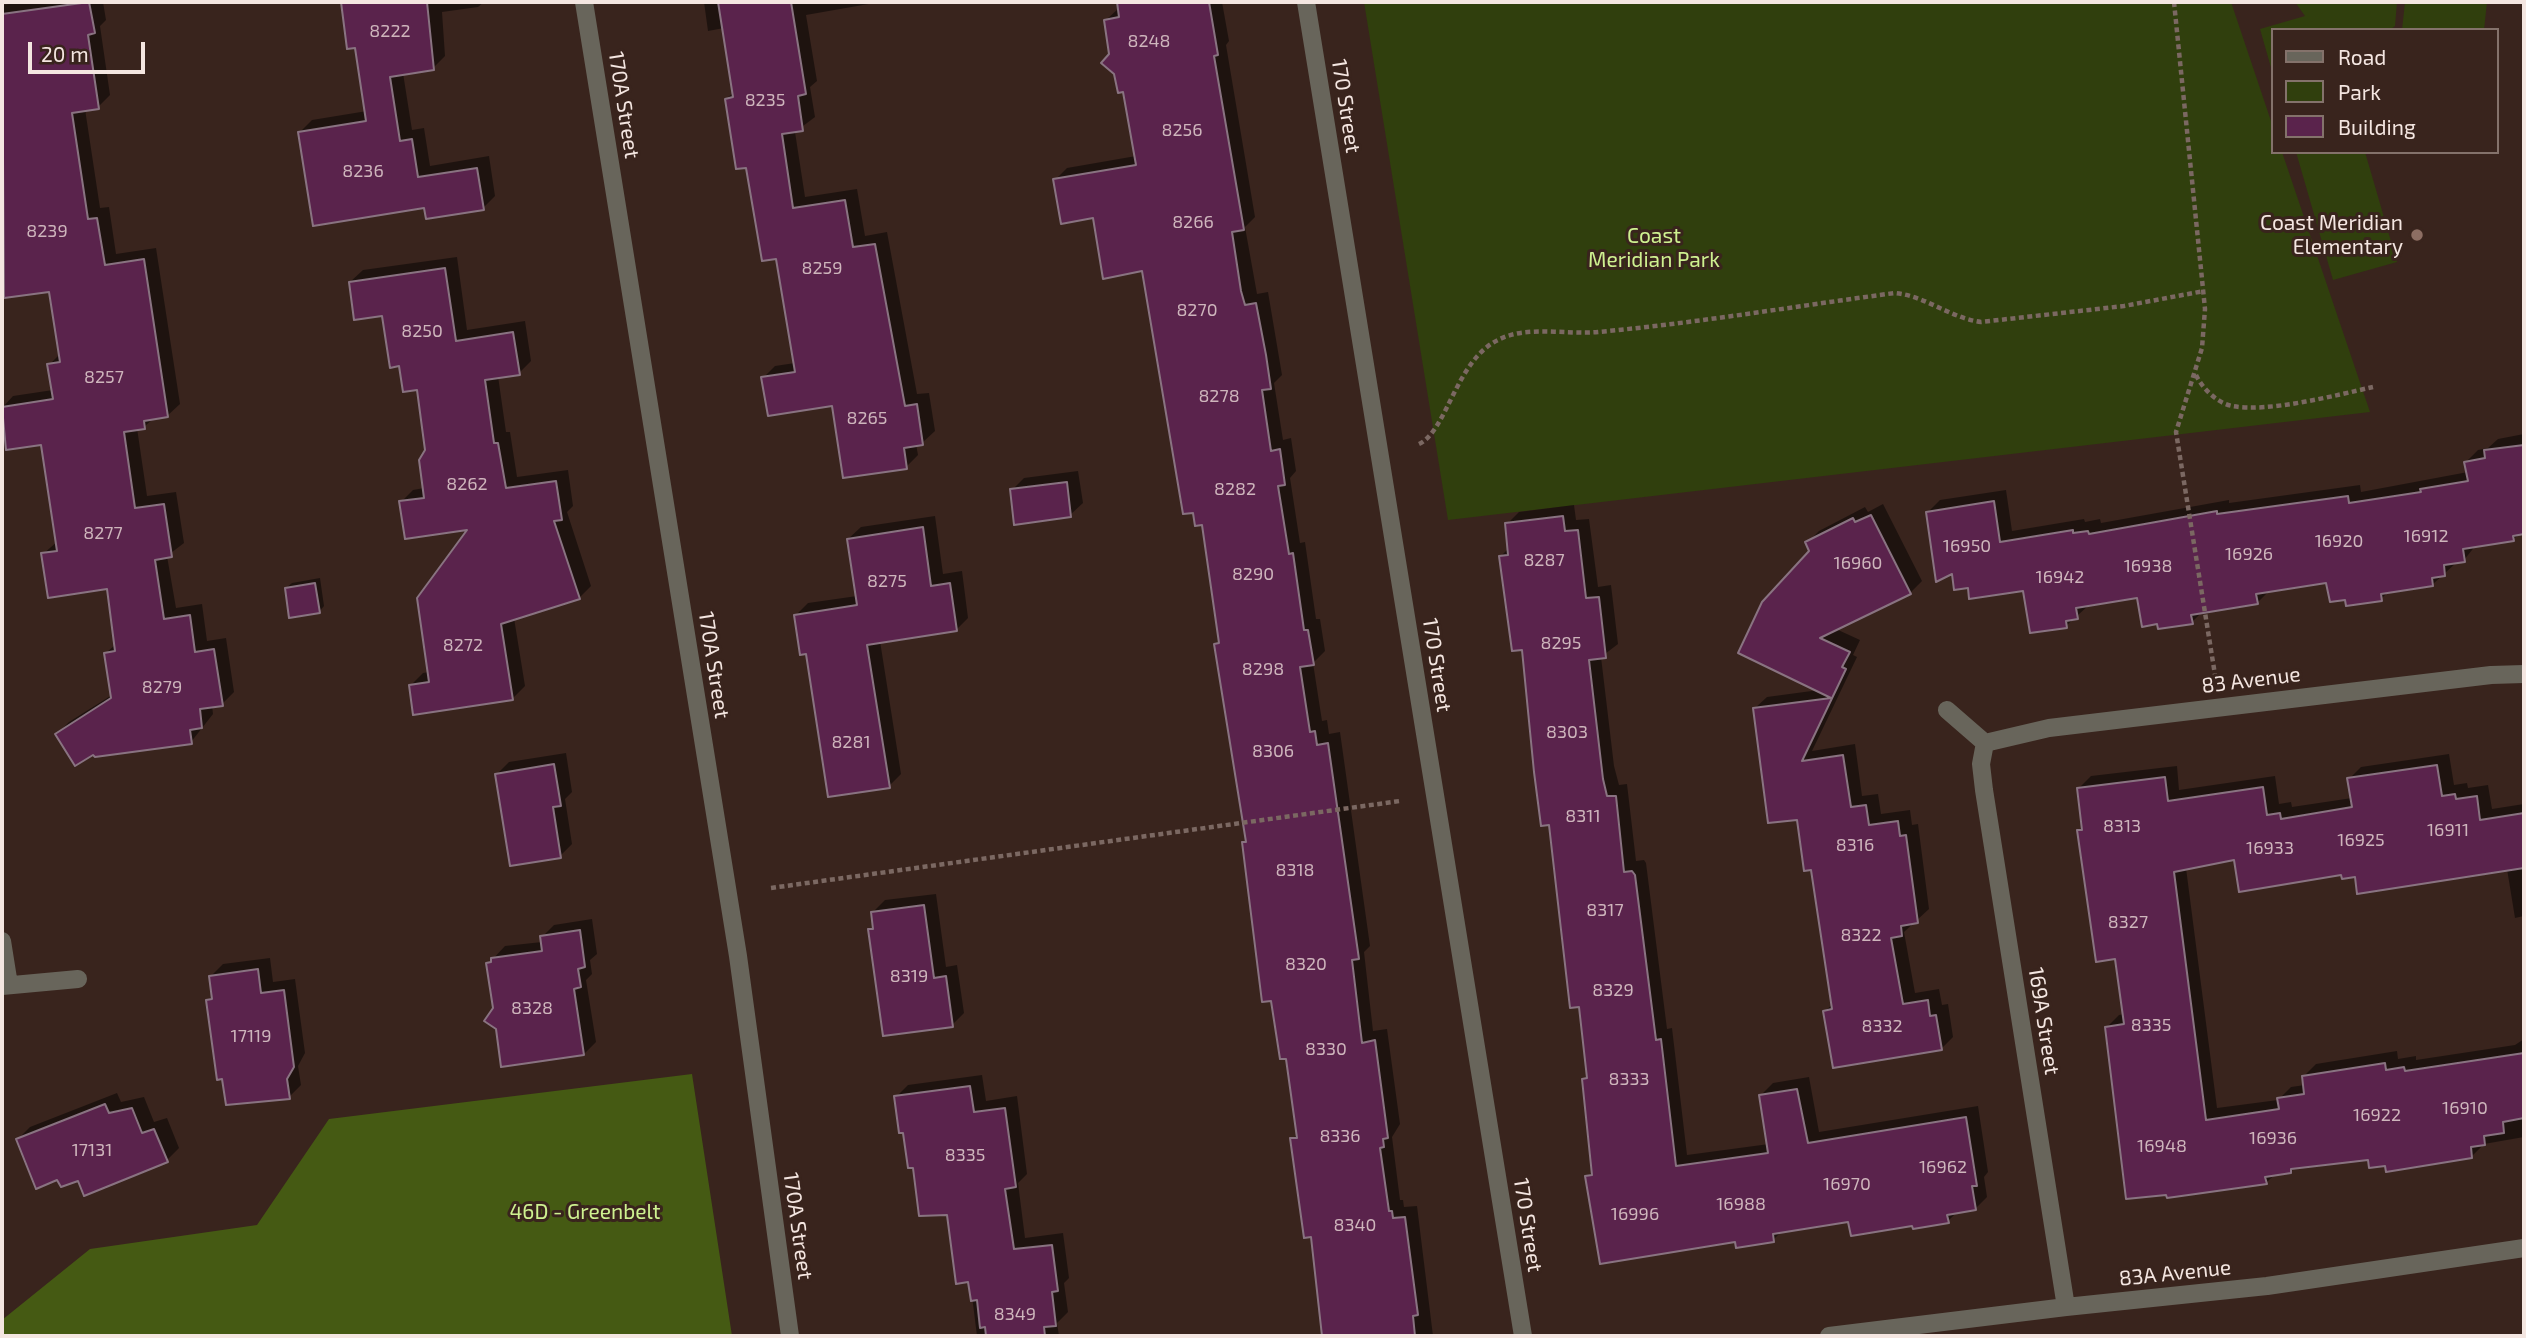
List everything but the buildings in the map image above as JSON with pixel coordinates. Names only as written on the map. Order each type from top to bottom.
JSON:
[{"type":"street","name":"170A Street","points":[[584,2],[738,956],[790,1336]]},
{"type":"street","name":"170 Street","points":[[1306,2],[1523,1336]]},
{"type":"street","name":"83 Avenue","points":[[1985,743],[2049,728],[2220,706],[2491,675],[2524,674]]},
{"type":"street","points":[[1947,710],[1985,743]]},
{"type":"street","name":"169A Street","points":[[1985,743],[1981,764],[1984,790],[2066,1307]]},
{"type":"street","points":[[2,941],[5,986],[78,979]]},
{"type":"street","name":"83A Avenue","points":[[1829,1336],[2267,1286],[2524,1248]]},
{"type":"path","points":[[2174,2],[2204,291],[2205,329],[2195,374],[2176,432],[2220,706]]},
{"type":"path","points":[[1419,444],[1433,433],[1456,387],[1480,352],[1508,335],[1597,333],[1895,293],[1916,297],[1967,320],[1990,322],[2124,306],[2204,291]]},
{"type":"path","points":[[2195,374],[2208,391],[2233,406],[2317,399],[2374,387]]},
{"type":"path","points":[[771,888],[1400,801]]},
{"type":"green space","name":"Coast Meridian Park","points":[[1364,2],[2231,2],[2270,118],[2270,154],[2283,154],[2370,412],[1448,520]]},
{"type":"green space","points":[[2295,2],[2397,2],[2395,26],[2392,28],[2270,28],[2270,64],[2260,29],[2305,16]]},
{"type":"green space","points":[[2405,2],[2487,2],[2484,28],[2402,28]]},
{"type":"green space","points":[[2297,154],[2366,154],[2397,262],[2333,280]]},
{"type":"green space","name":"46D - Greenbelt","points":[[692,1074],[732,1336],[2,1336],[2,1320],[90,1249],[257,1225],[329,1119]]},
{"type":"place","name":"Coast Meridian Elementary","points":[[2417,235]]}]
